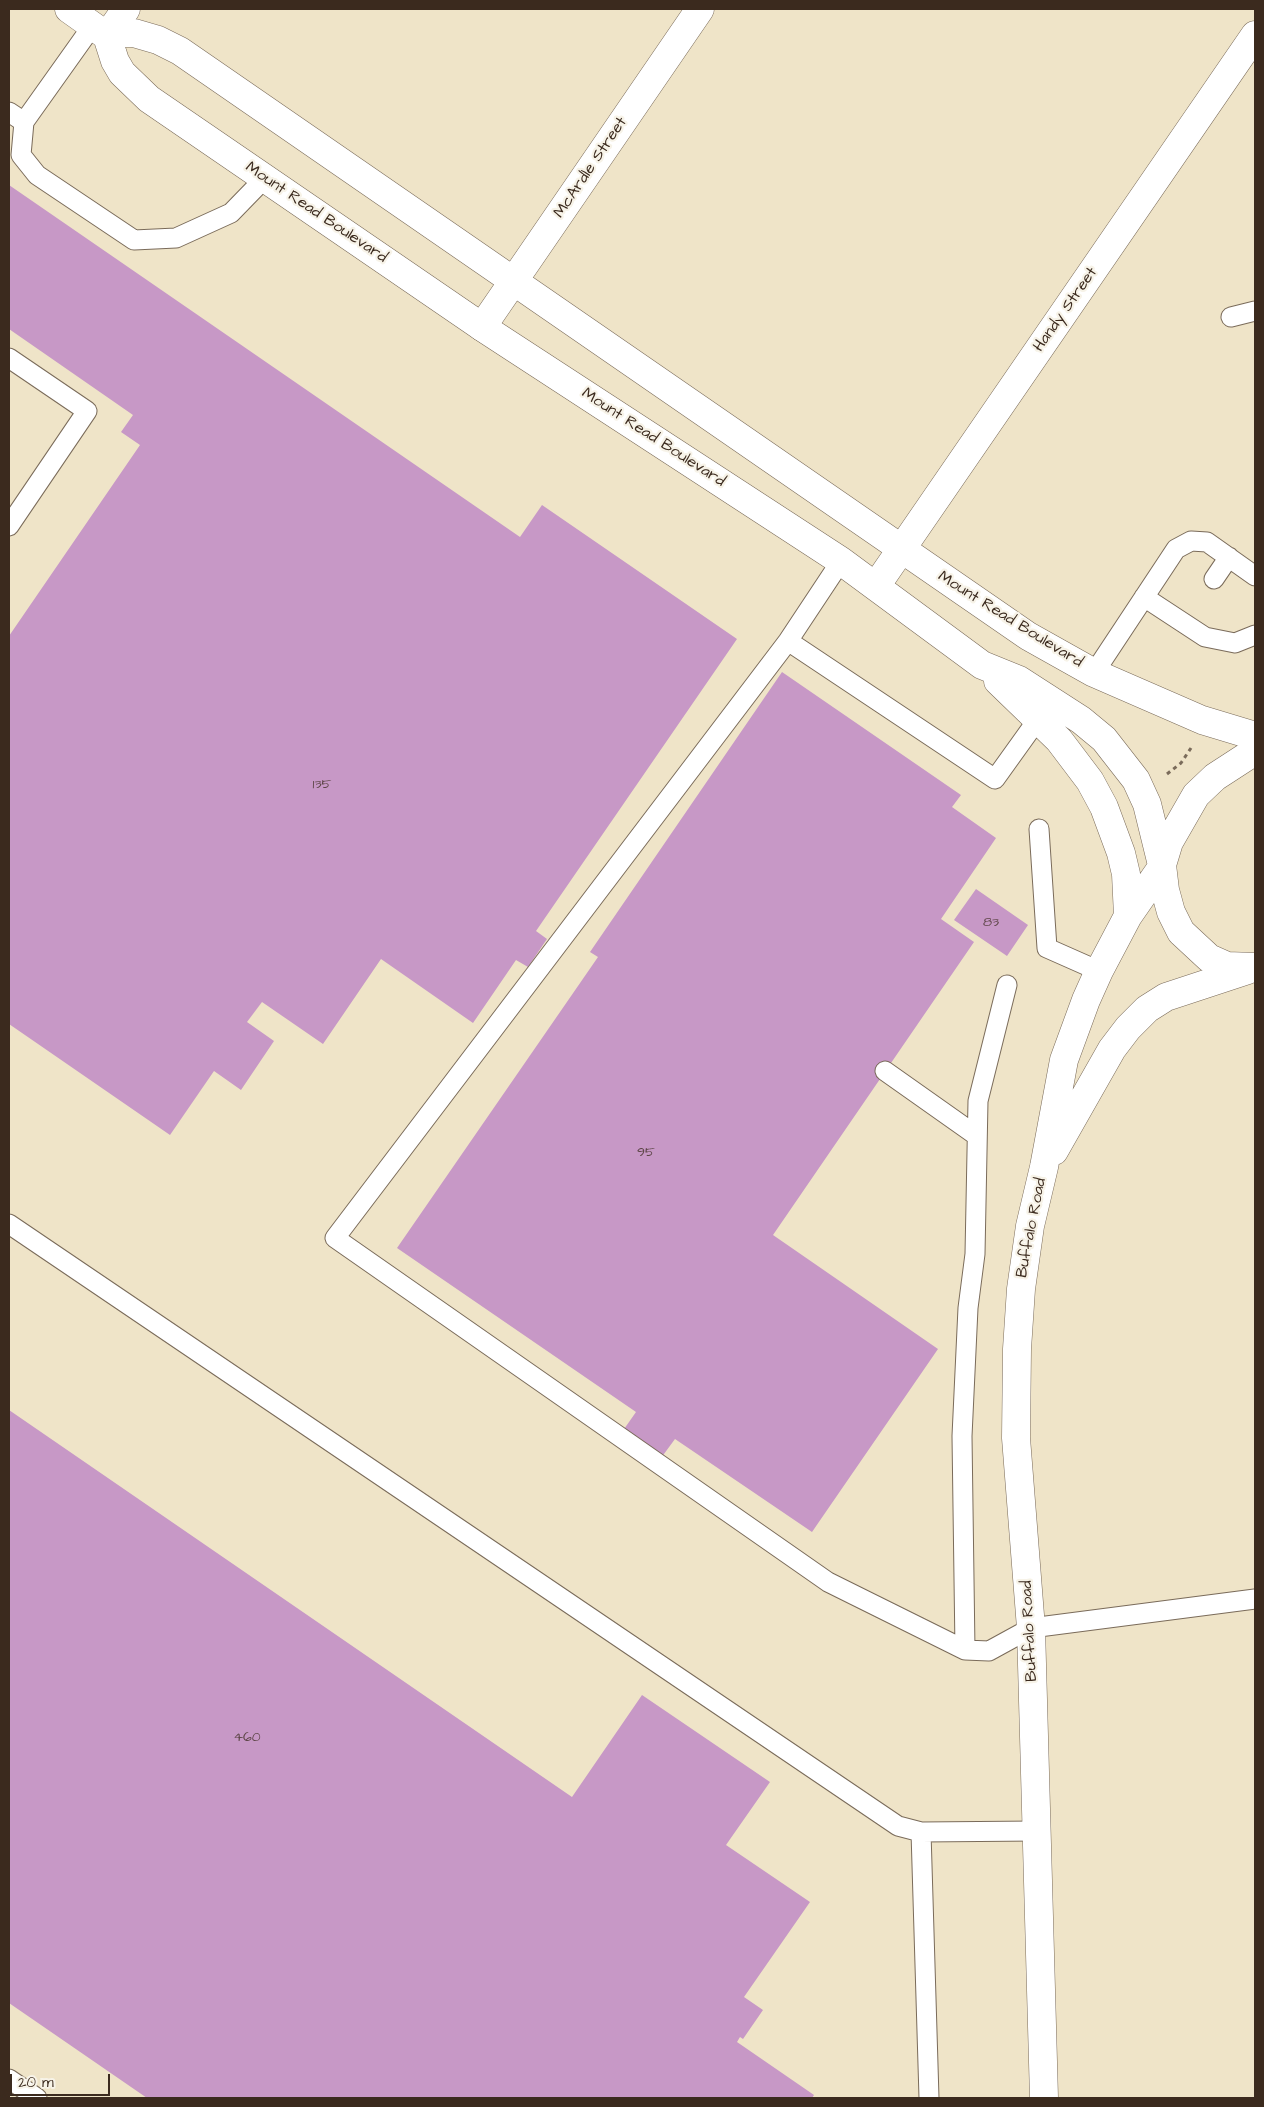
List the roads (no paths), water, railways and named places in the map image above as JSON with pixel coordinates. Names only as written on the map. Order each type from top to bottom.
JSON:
[{"type":"main road","points":[[69,9],[100,31],[126,9]]},
{"type":"main road","name":"McArdle Street","points":[[482,327],[700,9]]},
{"type":"main road","name":"Mount Read Boulevard","points":[[100,31],[115,62],[130,82],[149,99],[482,327],[840,561],[982,665],[1019,680],[1081,720],[1104,739],[1136,780],[1147,804],[1162,866],[1165,890],[1181,932],[1209,958],[1227,966],[1254,968]]},
{"type":"main road","name":"Mount Read Boulevard","points":[[100,31],[134,33],[158,40],[180,51],[1028,636],[1094,673],[1202,720],[1255,736]]},
{"type":"main road","name":"Handy Street","points":[[876,586],[1255,35]]},
{"type":"main road","points":[[982,665],[1038,719],[1076,761],[1090,781],[1104,807],[1121,853],[1126,874],[1128,916]]},
{"type":"main road","points":[[1162,866],[1169,842],[1196,795],[1215,776],[1255,751]]},
{"type":"main road","name":"Buffalo Road","points":[[1044,2098],[1031,1628],[1018,1465],[1017,1349],[1025,1256],[1064,1060],[1099,971],[1128,916],[1162,866]]},
{"type":"main road","name":"Buffalo Road","points":[[1044,1168],[1112,1049],[1128,1028],[1147,1009],[1166,997],[1254,968]]},
{"type":"lane","points":[[100,31],[17,117],[21,155],[37,176],[134,240],[176,238],[231,213],[265,178]]},
{"type":"lane","points":[[1231,318],[1255,311]]},
{"type":"lane","points":[[9,358],[87,411],[9,526]]},
{"type":"lane","points":[[1094,673],[1176,550],[1191,541],[1207,542],[1255,576]]},
{"type":"lane","points":[[1214,579],[1229,557]]},
{"type":"lane","points":[[840,561],[788,640],[335,1238],[828,1582],[965,1650],[989,1651],[1031,1628],[1255,1599]]},
{"type":"lane","points":[[1144,597],[1189,617],[1205,637],[1235,643],[1255,635]]},
{"type":"lane","points":[[788,640],[996,779],[1038,719]]},
{"type":"lane","points":[[1038,829],[1047,948],[1099,971]]},
{"type":"lane","points":[[965,1650],[962,1436],[968,1308],[975,1254],[978,1101],[1008,985]]},
{"type":"lane","points":[[885,1072],[977,1136]]},
{"type":"lane","points":[[9,1224],[898,1826],[921,1832],[1037,1831]]},
{"type":"lane","points":[[921,1832],[929,2098]]},
{"type":"lane","points":[[9,2080],[37,2098]]}]
